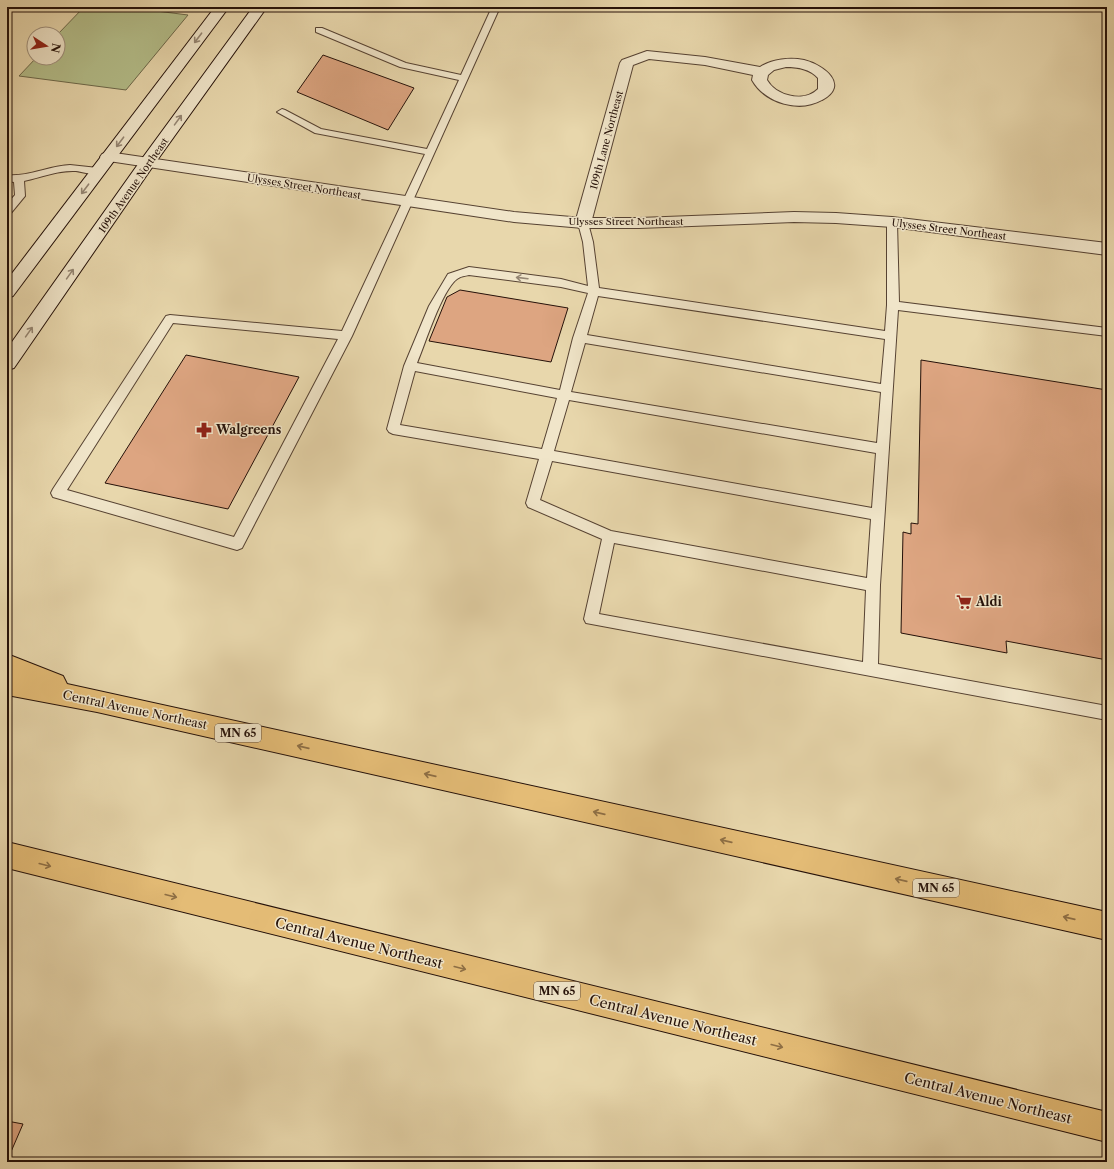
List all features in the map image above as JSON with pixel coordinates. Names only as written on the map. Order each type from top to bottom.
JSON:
[{"type":"highway","points":[[7,664],[97,701]]},
{"type":"highway","name":"Central Avenue Northeast","points":[[7,684],[97,701],[1107,926]]},
{"type":"highway","name":"Central Avenue Northeast","points":[[7,855],[1107,1127]]},
{"type":"street","points":[[7,292],[222,7]]},
{"type":"street","name":"109th Avenue Northeast","points":[[7,364],[147,163],[260,7]]},
{"type":"street","name":"109th Lane Northeast","points":[[583,223],[627,63],[647,55],[704,61],[762,72]]},
{"type":"street","name":"Ulysses Street Northeast","points":[[108,157],[514,217],[583,223],[646,223],[794,217],[892,222],[1106,250]]},
{"type":"lane","points":[[346,336],[170,318],[58,493],[237,544],[346,336],[464,78],[492,8]]},
{"type":"lane","points":[[319,30],[402,65],[464,78]]},
{"type":"lane","points":[[282,112],[318,131],[430,152]]},
{"type":"lane","points":[[7,178],[19,180],[59,169],[76,168],[98,171]]},
{"type":"lane","points":[[7,212],[20,196],[19,180]]},
{"type":"lane","points":[[870,670],[873,585],[888,389],[892,305],[892,222]]},
{"type":"lane","points":[[583,223],[588,242],[594,291],[579,338],[548,455],[533,503],[609,536],[873,585]]},
{"type":"lane","points":[[878,515],[548,455],[392,429],[410,366],[437,302],[451,278],[457,274],[469,271],[561,283],[594,291],[890,336]]},
{"type":"lane","points":[[892,305],[1107,332]]},
{"type":"lane","points":[[579,338],[888,389]]},
{"type":"lane","points":[[410,366],[564,395],[883,449]]},
{"type":"lane","points":[[609,536],[591,619],[1107,713]]},
{"type":"green space","points":[[84,7],[125,7],[188,15],[126,90],[19,76],[28,66],[66,66],[66,26]]},
{"type":"building","points":[[323,55],[414,88],[388,130],[297,92]]},
{"type":"building","points":[[460,290],[568,308],[551,362],[429,341],[447,297]]},
{"type":"building","name":"Walgreens","points":[[186,355],[299,377],[228,509],[105,483]]},
{"type":"building","points":[[921,360],[1107,390],[1107,660],[1006,641],[1007,653],[901,633],[903,532],[911,534],[911,523],[918,524]]},
{"type":"building","points":[[7,1121],[23,1124],[7,1161]]},
{"type":"place","name":"Walgreens","points":[[204,430]]},
{"type":"place","name":"Aldi","points":[[964,602]]}]
